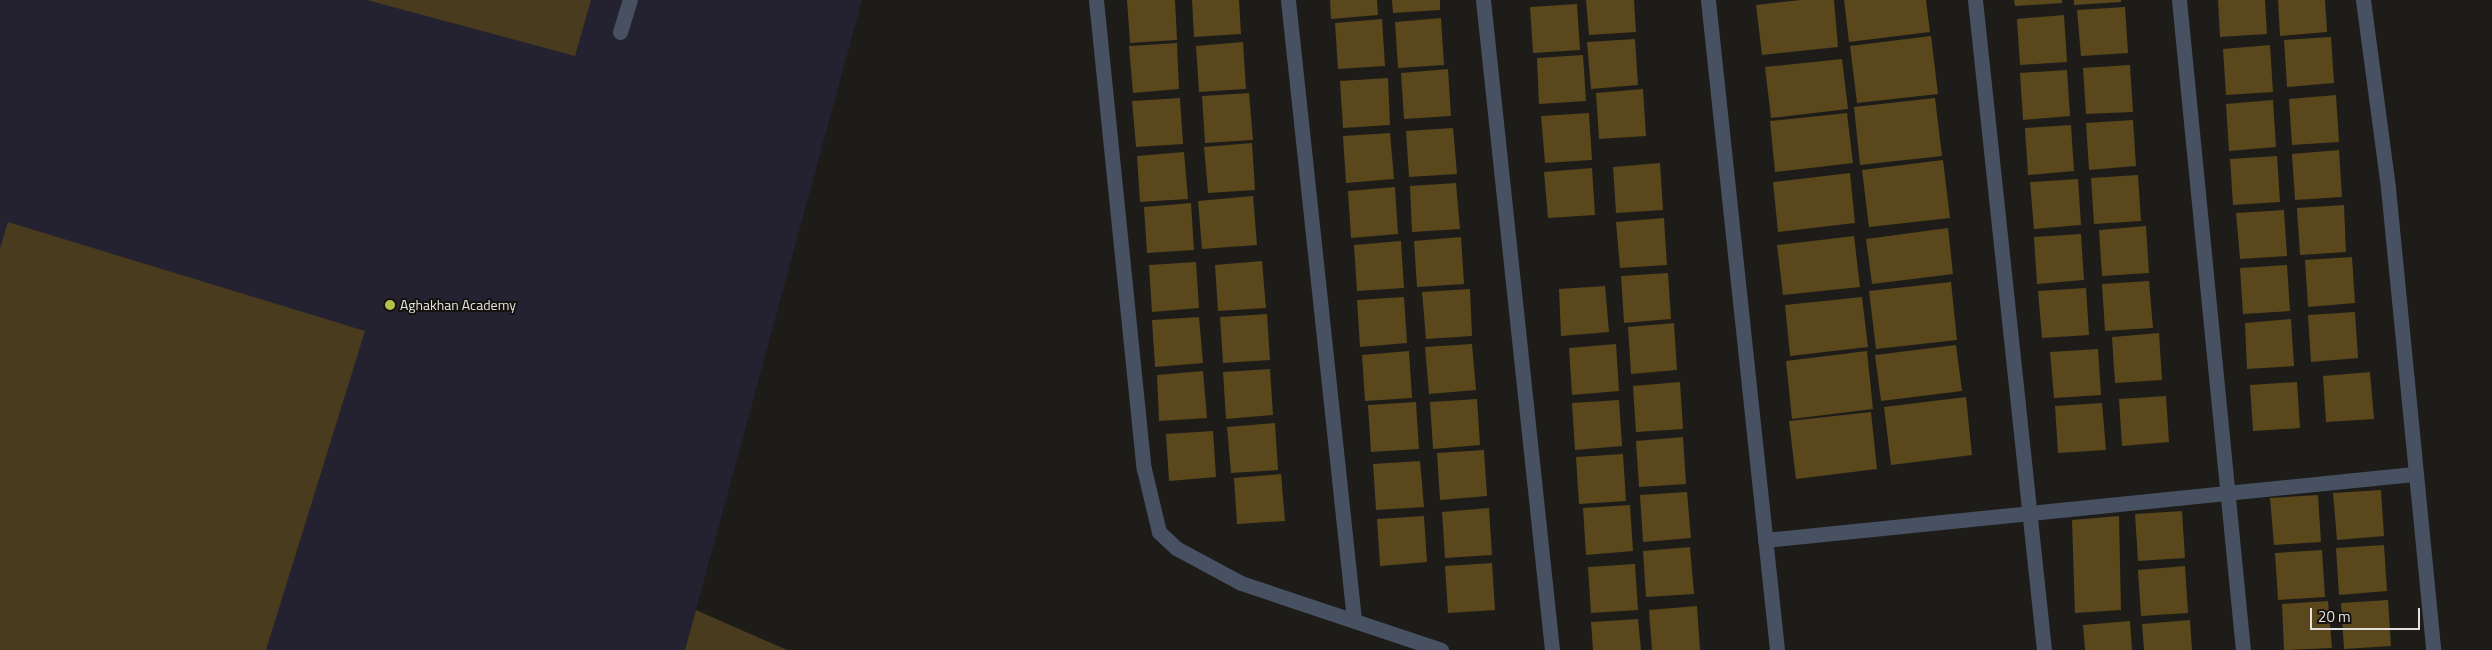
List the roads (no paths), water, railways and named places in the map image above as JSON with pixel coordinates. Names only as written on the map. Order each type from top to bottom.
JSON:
[{"type":"street","points":[[620,32],[630,0]]},
{"type":"street","points":[[1096,0],[1144,469],[1154,520],[1164,540],[1241,583],[1441,650]]},
{"type":"street","points":[[1288,0],[1354,620]]},
{"type":"street","points":[[1483,0],[1552,650]]},
{"type":"street","points":[[1708,0],[1777,650]]},
{"type":"street","points":[[1975,0],[2044,650]]},
{"type":"street","points":[[2179,0],[2199,230],[2230,493],[2244,650]]},
{"type":"street","points":[[2363,0],[2388,188],[2414,474],[2433,650]]},
{"type":"street","points":[[1765,540],[2414,474]]},
{"type":"place","name":"Aghakhan Academy","points":[[390,305]]}]
